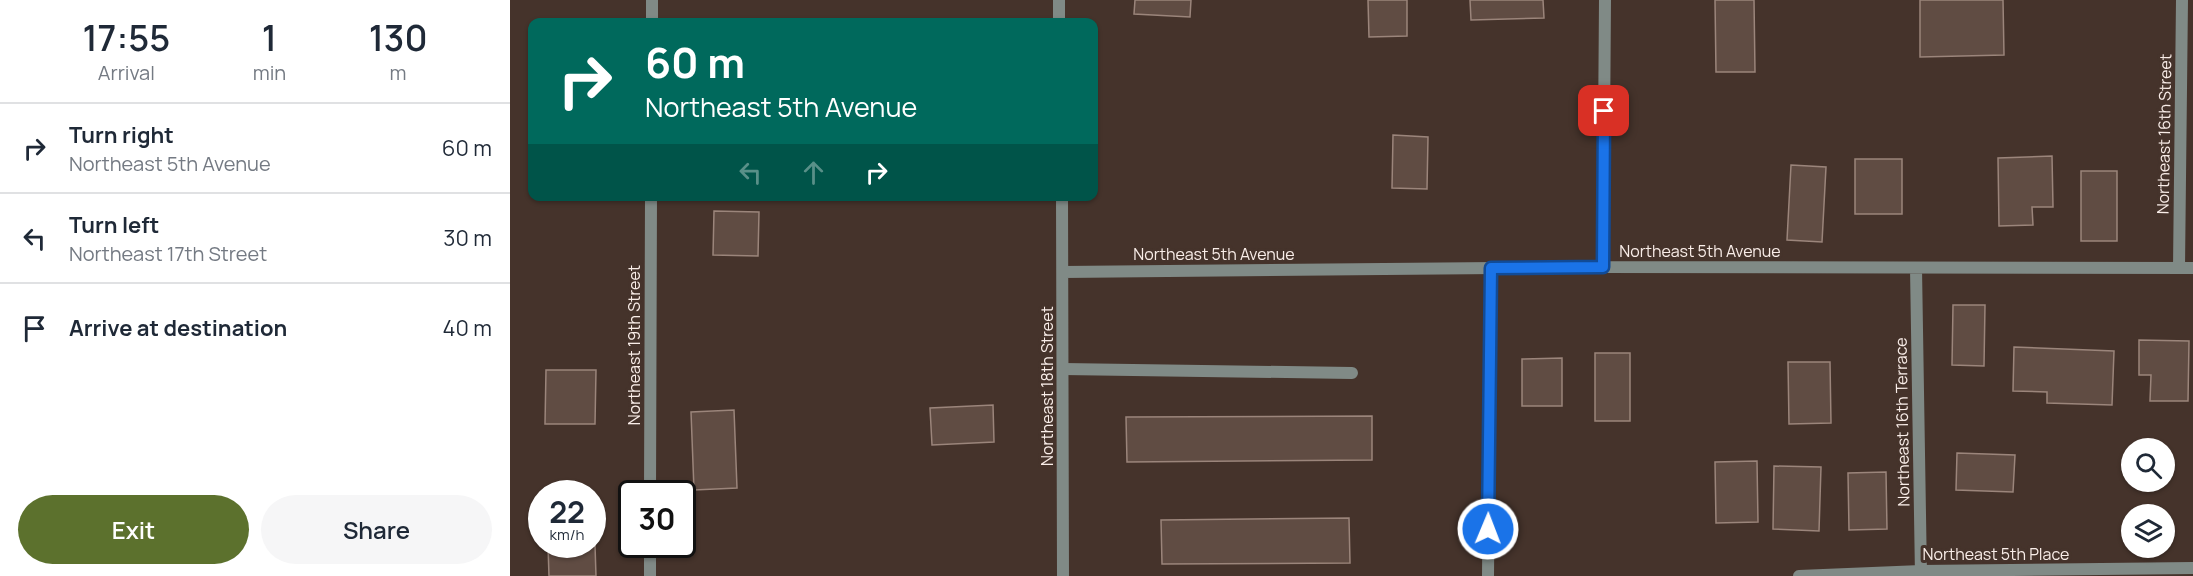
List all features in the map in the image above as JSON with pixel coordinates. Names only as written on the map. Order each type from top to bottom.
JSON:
[{"type":"street","points":[[652,0],[652,18]]},
{"type":"street","points":[[1059,0],[1059,18]]},
{"type":"street","points":[[1603,267],[1605,0]]},
{"type":"street","name":"Northeast 16th Street","points":[[2179,268],[2182,0]]},
{"type":"street","name":"Northeast 19th Street","points":[[650,480],[651,201]]},
{"type":"street","name":"Northeast 18th Street","points":[[1062,201],[1063,576]]},
{"type":"street","name":"Northeast 5th Avenue","points":[[1063,272],[1603,267],[2193,268]]},
{"type":"street","points":[[1488,576],[1491,268]]},
{"type":"street","name":"Northeast 16th Terrace","points":[[1916,268],[1921,573]]},
{"type":"street","points":[[1063,369],[1352,373]]},
{"type":"street","points":[[650,558],[650,576]]},
{"type":"street","name":"Northeast 5th Place","points":[[1799,576],[2193,568]]},
{"type":"building","points":[[1135,0],[1191,0],[1190,17],[1134,14]]},
{"type":"building","points":[[1368,0],[1407,0],[1407,36],[1369,37]]},
{"type":"building","points":[[1470,0],[1543,0],[1544,18],[1471,20]]},
{"type":"building","points":[[1715,0],[1754,0],[1755,72],[1716,72]]},
{"type":"building","points":[[1920,0],[2003,0],[2004,55],[1920,57]]},
{"type":"building","points":[[1393,135],[1428,137],[1427,189],[1392,188]]},
{"type":"building","points":[[2052,156],[2053,207],[2032,207],[2033,225],[1999,226],[1998,158]]},
{"type":"building","points":[[1855,159],[1902,159],[1902,214],[1855,214]]},
{"type":"building","points":[[1791,165],[1826,167],[1822,242],[1787,240]]},
{"type":"building","points":[[2081,171],[2117,171],[2117,241],[2081,241]]},
{"type":"building","points":[[714,211],[759,212],[758,256],[713,255]]},
{"type":"building","points":[[1953,305],[1985,305],[1984,366],[1952,365]]},
{"type":"building","points":[[2139,340],[2189,341],[2188,401],[2150,401],[2151,375],[2139,375]]},
{"type":"building","points":[[2014,347],[2114,351],[2112,405],[2047,403],[2047,392],[2013,391]]},
{"type":"building","points":[[1595,353],[1630,353],[1630,421],[1595,421]]},
{"type":"building","points":[[1562,358],[1562,406],[1522,406],[1522,359]]},
{"type":"building","points":[[1788,362],[1830,362],[1831,423],[1789,424]]},
{"type":"building","points":[[546,370],[596,370],[595,424],[545,424]]},
{"type":"building","points":[[993,405],[994,442],[932,445],[930,408]]},
{"type":"building","points":[[734,410],[737,488],[696,490],[691,412]]},
{"type":"building","points":[[1372,416],[1372,460],[1127,462],[1126,417]]},
{"type":"building","points":[[1957,453],[2015,455],[2013,492],[1956,490]]},
{"type":"building","points":[[1757,461],[1758,522],[1716,523],[1715,462]]},
{"type":"building","points":[[1774,466],[1821,467],[1819,531],[1773,529]]},
{"type":"building","points":[[1886,472],[1887,529],[1849,530],[1848,473]]},
{"type":"building","points":[[1349,518],[1350,563],[1162,564],[1161,520]]},
{"type":"building","points":[[548,558],[595,558],[596,576],[549,576]]},
{"type":"route","points":[[1488,529],[1491,268],[1603,267],[1604,111]]}]
